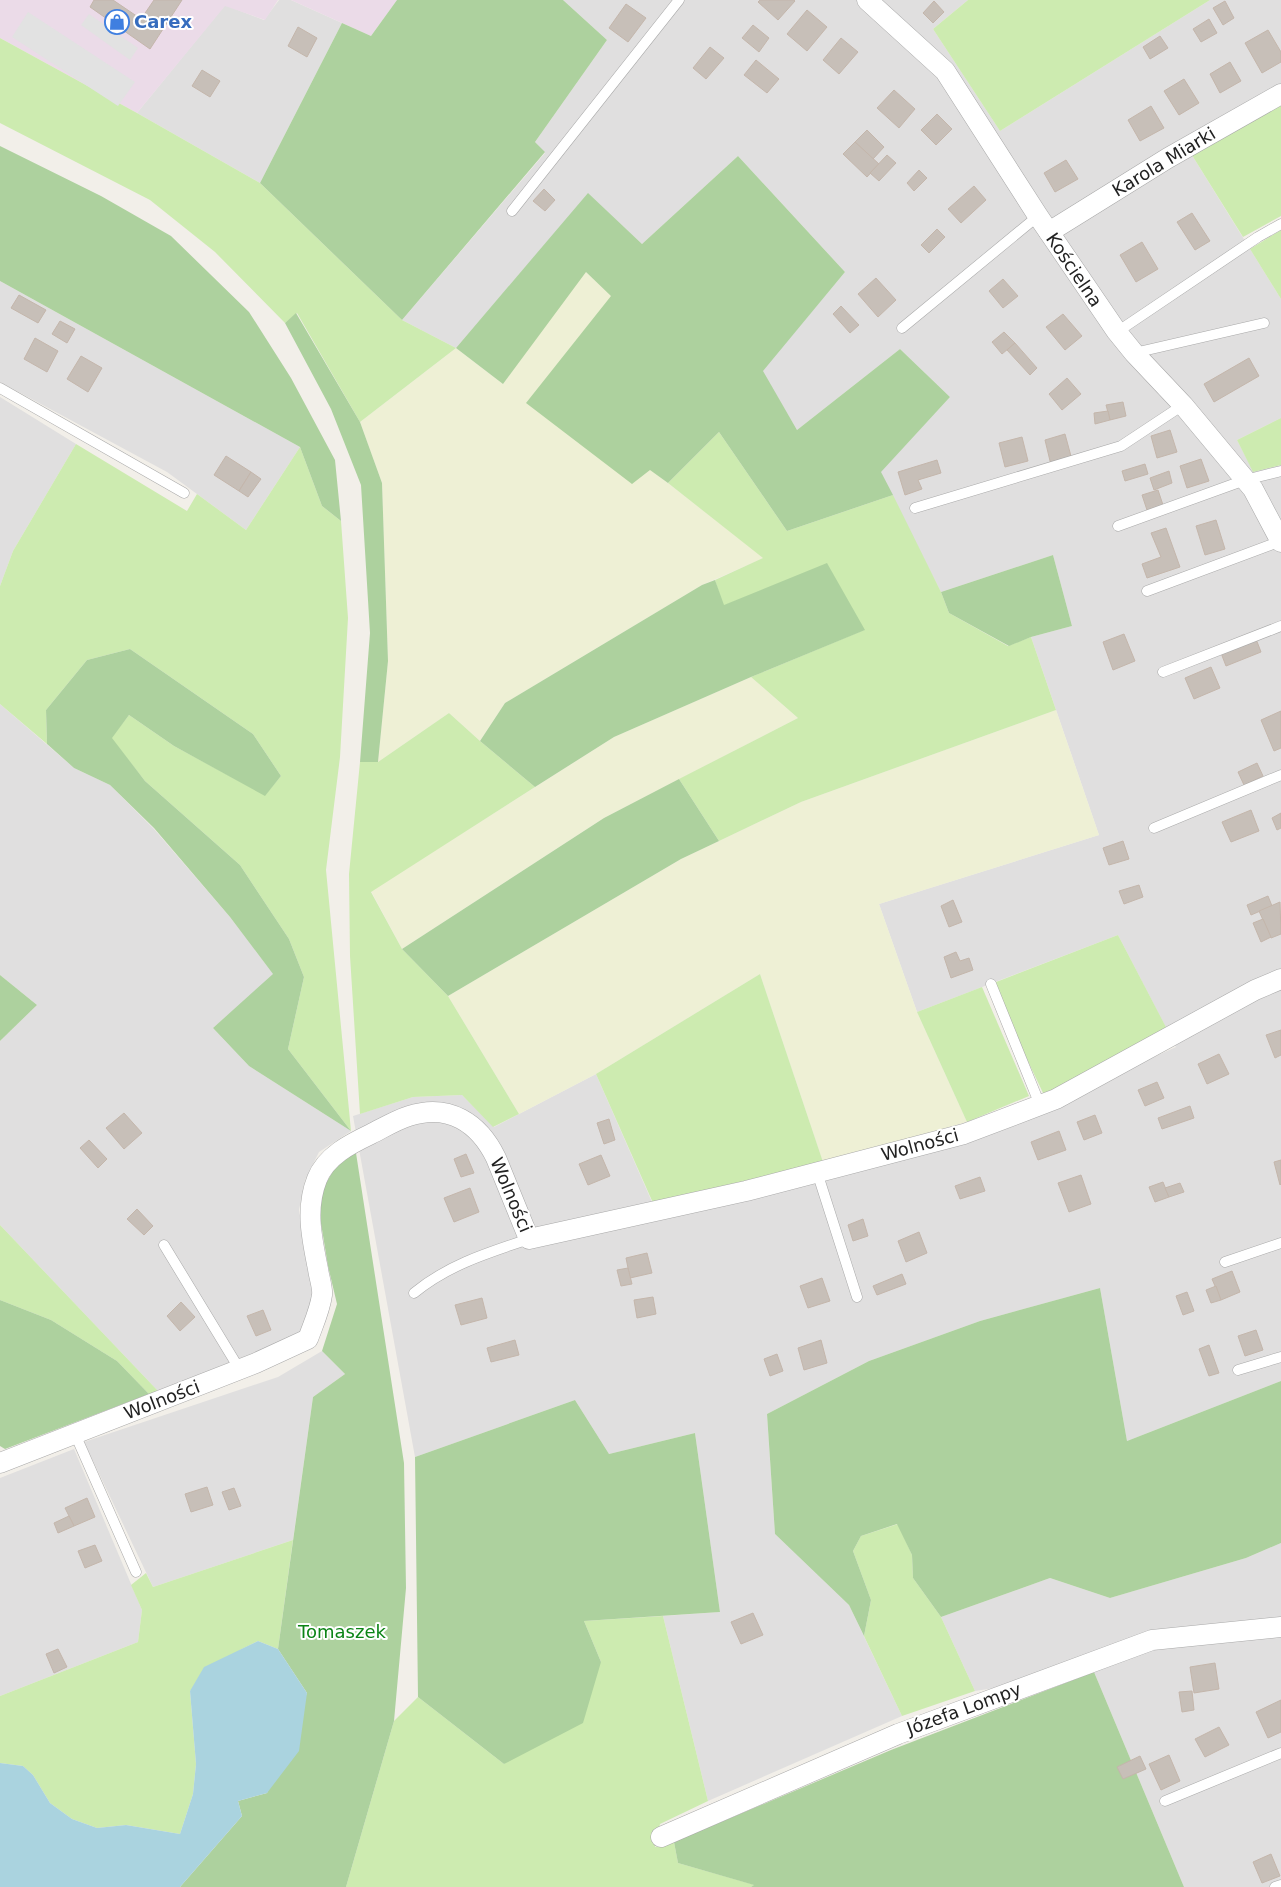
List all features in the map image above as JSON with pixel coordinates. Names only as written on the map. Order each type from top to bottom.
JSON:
[{"type":"street","name":"Kościelna","points":[[867,0],[945,71],[1043,224],[1117,332],[1134,354],[1184,405],[1253,489],[1281,542]]},
{"type":"street","name":"Karola Miarki","points":[[1043,224],[1176,154],[1281,94]]},
{"type":"street","name":"Wolności","points":[[0,1463],[240,1370],[308,1339],[322,1294],[309,1216],[313,1190],[322,1168],[338,1152],[348,1146],[409,1116],[428,1113],[445,1114],[462,1120],[478,1130],[496,1158],[529,1239],[746,1191],[964,1134],[1064,1094],[1255,990],[1281,979]]},
{"type":"street","name":"Józefa Lompy","points":[[661,1838],[898,1734],[1152,1640],[1281,1627]]},
{"type":"lane","points":[[512,211],[679,0]]},
{"type":"lane","points":[[902,328],[1043,224]]},
{"type":"lane","points":[[1117,332],[1258,237],[1281,224]]},
{"type":"lane","points":[[1134,354],[1264,323]]},
{"type":"lane","points":[[0,388],[184,494]]},
{"type":"lane","points":[[915,508],[1121,446],[1184,405]]},
{"type":"lane","points":[[1118,526],[1245,480],[1281,471]]},
{"type":"lane","points":[[1147,591],[1281,542]]},
{"type":"lane","points":[[1164,672],[1281,626]]},
{"type":"lane","points":[[1154,828],[1281,775]]},
{"type":"lane","points":[[991,984],[1040,1105]]},
{"type":"lane","points":[[817,1172],[857,1297]]},
{"type":"lane","points":[[414,1293],[432,1278],[463,1263],[529,1239]]},
{"type":"lane","points":[[1224,1262],[1281,1243]]},
{"type":"lane","points":[[164,1246],[240,1370]]},
{"type":"lane","points":[[1238,1370],[1281,1357]]},
{"type":"lane","points":[[75,1434],[136,1572]]},
{"type":"lane","points":[[1165,1801],[1281,1753]]},
{"type":"lane","points":[[1275,1887],[1281,1885]]},
{"type":"shaded area","points":[[0,0],[278,0],[265,20],[225,6],[137,113],[0,38]]},
{"type":"shaded area","points":[[279,0],[291,0],[342,23],[260,183],[137,113],[225,5],[264,20]]},
{"type":"shaded area","points":[[291,0],[397,0],[371,36]]},
{"type":"shaded area","points":[[563,0],[968,0],[933,29],[1000,131],[1210,0],[1281,0],[1281,101],[1190,152],[1281,299],[1281,418],[1237,440],[1253,471],[1281,465],[1281,1381],[1127,1441],[1100,1288],[980,1321],[869,1361],[767,1414],[775,1534],[849,1605],[902,1716],[708,1801],[663,1616],[720,1612],[695,1433],[609,1454],[575,1400],[415,1457],[353,1116],[413,1097],[462,1095],[494,1127],[596,1074],[659,1218],[961,1145],[1176,1047],[1118,935],[917,1012],[879,904],[1099,835],[1031,637],[1072,626],[1053,555],[941,592],[880,472],[950,397],[900,349],[797,430],[762,371],[845,272],[738,156],[642,244],[588,194],[456,348],[402,320],[545,153],[535,142],[607,40]]},
{"type":"shaded area","points":[[28,12],[135,82],[118,106],[12,37]]},
{"type":"shaded area","points":[[89,14],[138,48],[130,60],[81,25]]},
{"type":"shaded area","points":[[0,281],[300,447],[246,530],[167,472],[0,382]]},
{"type":"shaded area","points":[[0,397],[76,444],[13,551],[0,586]]},
{"type":"shaded area","points":[[0,704],[74,768],[110,785],[154,829],[230,917],[274,975],[213,1028],[249,1066],[351,1131],[319,1152],[305,1180],[299,1210],[315,1296],[303,1333],[158,1391],[0,1225],[0,1041],[37,1005],[0,975]]},
{"type":"shaded area","points":[[322,1351],[345,1374],[313,1397],[293,1540],[153,1587],[84,1442],[278,1377]]},
{"type":"shaded area","points":[[74,1449],[142,1610],[138,1642],[0,1696],[0,1478]]},
{"type":"shaded area","points":[[1281,1543],[1281,1887],[1184,1887],[1094,1672],[975,1691],[941,1617],[1050,1578],[1110,1598],[1246,1558]]},
{"type":"green space","points":[[397,0],[563,0],[607,40],[535,142],[545,152],[402,320],[260,183],[342,23],[371,36]]},
{"type":"green space","points":[[968,0],[1210,0],[1000,131],[933,29]]},
{"type":"green space","points":[[0,38],[260,183],[402,320],[456,348],[360,422],[297,313],[285,323],[215,252],[150,200],[0,123]]},
{"type":"green space","points":[[1281,101],[1281,216],[1243,237],[1190,152]]},
{"type":"green space","points":[[0,146],[101,196],[171,236],[249,312],[291,378],[335,460],[341,521],[322,506],[300,447],[0,281]]},
{"type":"green space","points":[[738,156],[845,272],[763,371],[797,430],[900,349],[950,397],[881,472],[893,495],[787,531],[719,432],[668,483],[650,470],[632,484],[526,403],[611,296],[586,272],[503,384],[456,348],[588,193],[642,244]]},
{"type":"green space","points":[[1281,230],[1281,299],[1250,249]]},
{"type":"green space","points":[[585,271],[612,296],[650,469],[764,558],[702,585],[505,703],[480,741],[449,713],[378,762],[388,661],[382,483],[360,422],[456,348],[503,384]]},
{"type":"green space","points":[[296,313],[360,422],[382,483],[388,661],[378,762],[360,762],[370,633],[361,485],[331,409],[285,323]]},
{"type":"green space","points":[[1281,418],[1281,465],[1253,472],[1237,440]]},
{"type":"green space","points":[[719,432],[787,531],[893,495],[941,592],[949,613],[1008,646],[1031,637],[1056,710],[801,802],[719,841],[679,779],[798,718],[751,677],[864,630],[827,564],[723,606],[715,580],[763,558],[668,483]]},
{"type":"green space","points":[[76,444],[187,511],[197,494],[246,530],[300,447],[322,506],[341,521],[348,618],[340,757],[326,870],[351,1131],[288,1049],[304,977],[289,939],[240,865],[145,781],[111,738],[129,715],[174,746],[265,795],[281,776],[253,734],[130,649],[87,660],[46,710],[47,744],[0,704],[0,586],[13,551]]},
{"type":"green space","points":[[1053,555],[1072,626],[1031,637],[1009,646],[949,613],[941,592]]},
{"type":"green space","points":[[827,563],[865,630],[614,737],[535,787],[480,741],[505,703],[702,585],[715,580],[724,605]]},
{"type":"green space","points":[[130,649],[253,734],[281,776],[265,796],[174,746],[129,715],[112,738],[145,781],[240,865],[289,939],[304,977],[288,1049],[351,1131],[249,1066],[213,1028],[273,974],[230,917],[154,828],[110,785],[74,768],[47,744],[46,710],[87,660]]},
{"type":"green space","points":[[751,677],[798,718],[604,818],[402,949],[371,891],[614,737]]},
{"type":"green space","points":[[1056,710],[1099,835],[879,904],[917,1012],[967,1122],[823,1162],[760,974],[596,1074],[519,1114],[448,996],[681,859],[801,802]]},
{"type":"green space","points":[[449,713],[535,787],[371,892],[402,949],[448,996],[519,1114],[493,1127],[462,1095],[413,1097],[360,1114],[350,956],[349,874],[360,762],[378,762]]},
{"type":"green space","points":[[679,779],[719,841],[681,859],[448,996],[402,949],[604,818]]},
{"type":"green space","points":[[1118,935],[1168,1031],[1044,1095],[991,984]]},
{"type":"green space","points":[[760,974],[823,1162],[653,1203],[596,1074]]},
{"type":"green space","points":[[0,975],[37,1005],[0,1041]]},
{"type":"green space","points":[[982,987],[1029,1096],[967,1122],[917,1012]]},
{"type":"green space","name":"Tomaszek","points":[[356,1153],[404,1463],[406,1588],[394,1721],[346,1887],[180,1887],[242,1816],[238,1801],[267,1793],[307,1693],[278,1649],[313,1397],[345,1374],[322,1351],[337,1304],[328,1266],[317,1199],[337,1164]]},
{"type":"green space","points":[[0,1225],[158,1391],[149,1394],[117,1361],[51,1320],[0,1300]]},
{"type":"green space","points":[[1100,1288],[1127,1441],[1281,1381],[1281,1543],[1246,1558],[1110,1598],[1050,1578],[941,1617],[913,1578],[912,1555],[897,1524],[861,1536],[853,1551],[871,1600],[864,1636],[849,1605],[775,1534],[767,1414],[869,1361],[980,1321]]},
{"type":"green space","points":[[0,1300],[51,1320],[117,1361],[149,1394],[5,1449],[0,1446]]},
{"type":"green space","points":[[575,1400],[609,1454],[695,1433],[720,1612],[584,1621],[601,1662],[583,1723],[504,1764],[418,1697],[415,1457]]},
{"type":"green space","points":[[898,1524],[912,1555],[913,1578],[941,1617],[975,1691],[902,1716],[864,1636],[871,1600],[853,1551],[861,1536]]},
{"type":"green space","points":[[293,1540],[278,1649],[258,1641],[240,1650],[190,1691],[196,1764],[193,1794],[180,1834],[126,1825],[97,1828],[72,1819],[50,1803],[33,1775],[23,1766],[0,1763],[0,1696],[138,1642],[142,1610],[131,1585],[146,1573],[153,1587]]},
{"type":"green space","points":[[663,1616],[708,1801],[660,1824],[655,1847],[674,1842],[678,1863],[755,1885],[751,1887],[346,1887],[394,1721],[418,1697],[504,1764],[601,1662],[584,1621]]},
{"type":"green space","points":[[1094,1672],[1184,1887],[751,1887],[754,1885],[678,1863],[674,1842],[891,1750]]},
{"type":"water","points":[[258,1641],[278,1649],[307,1693],[299,1751],[267,1793],[238,1801],[242,1816],[180,1887],[0,1887],[0,1763],[23,1766],[33,1775],[50,1803],[72,1819],[97,1828],[126,1825],[180,1834],[193,1794],[196,1764],[190,1691],[204,1667]]},
{"type":"building","points":[[94,0],[113,0],[141,19],[154,0],[182,0],[150,49],[90,7]]},
{"type":"building","points":[[760,0],[795,1],[778,20],[758,2]]},
{"type":"building","points":[[934,1],[944,12],[933,23],[923,13]]},
{"type":"building","points":[[1225,1],[1234,18],[1223,25],[1213,8]]},
{"type":"building","points":[[626,4],[646,18],[628,42],[609,28]]},
{"type":"building","points":[[807,10],[827,27],[807,51],[787,34]]},
{"type":"building","points":[[1209,19],[1217,33],[1201,42],[1193,29]]},
{"type":"building","points":[[753,25],[769,38],[759,52],[742,38]]},
{"type":"building","points":[[298,27],[317,38],[307,57],[288,46]]},
{"type":"building","points":[[1268,30],[1281,52],[1281,62],[1262,73],[1245,43]]},
{"type":"building","points":[[1160,36],[1168,48],[1150,59],[1143,47]]},
{"type":"building","points":[[841,38],[858,52],[839,74],[823,60]]},
{"type":"building","points":[[710,47],[724,58],[706,79],[693,68]]},
{"type":"building","points":[[756,60],[779,79],[767,93],[744,75]]},
{"type":"building","points":[[1230,62],[1241,81],[1220,93],[1210,74]]},
{"type":"building","points":[[202,70],[220,81],[210,97],[192,86]]},
{"type":"building","points":[[1184,79],[1199,103],[1179,115],[1164,91]]},
{"type":"building","points":[[894,90],[915,109],[899,128],[877,108]]},
{"type":"building","points":[[1151,106],[1164,128],[1140,141],[1128,120]]},
{"type":"building","points":[[937,114],[952,129],[936,145],[921,130]]},
{"type":"building","points":[[867,130],[884,147],[873,159],[855,142]]},
{"type":"building","points":[[855,142],[879,164],[867,177],[843,154]]},
{"type":"building","points":[[887,155],[896,163],[879,181],[870,173]]},
{"type":"building","points":[[1066,160],[1078,179],[1055,192],[1044,173]]},
{"type":"building","points":[[919,170],[927,178],[914,191],[907,183]]},
{"type":"building","points":[[974,186],[986,200],[961,223],[948,209]]},
{"type":"building","points":[[544,189],[555,200],[545,211],[533,201]]},
{"type":"building","points":[[1192,213],[1210,241],[1195,250],[1177,222]]},
{"type":"building","points":[[937,229],[945,237],[929,253],[921,245]]},
{"type":"building","points":[[1142,242],[1158,269],[1136,282],[1120,255]]},
{"type":"building","points":[[876,278],[896,300],[878,317],[858,294]]},
{"type":"building","points":[[1003,279],[1018,296],[1003,308],[989,291]]},
{"type":"building","points":[[19,295],[46,310],[38,323],[11,308]]},
{"type":"building","points":[[841,306],[859,325],[850,333],[833,314]]},
{"type":"building","points":[[1063,314],[1082,336],[1065,350],[1046,327]]},
{"type":"building","points":[[60,321],[75,329],[67,343],[52,334]]},
{"type":"building","points":[[1004,332],[1015,343],[1002,354],[992,342]]},
{"type":"building","points":[[35,338],[58,351],[47,372],[24,359]]},
{"type":"building","points":[[1015,343],[1037,368],[1030,375],[1007,350]]},
{"type":"building","points":[[81,356],[102,368],[88,392],[67,379]]},
{"type":"building","points":[[1249,358],[1259,376],[1214,402],[1204,384]]},
{"type":"building","points":[[1067,378],[1081,394],[1062,410],[1049,394]]},
{"type":"building","points":[[1123,402],[1126,416],[1110,420],[1106,405]]},
{"type":"building","points":[[1108,411],[1110,420],[1095,424],[1094,413]]},
{"type":"building","points":[[1170,430],[1177,452],[1157,458],[1151,436]]},
{"type":"building","points":[[1065,434],[1072,460],[1051,465],[1045,440]]},
{"type":"building","points":[[1022,437],[1028,461],[1005,467],[999,443]]},
{"type":"building","points":[[226,456],[251,472],[239,491],[214,475]]},
{"type":"building","points":[[1201,459],[1209,481],[1187,488],[1180,466]]},
{"type":"building","points":[[937,460],[941,473],[918,480],[922,489],[905,495],[898,472]]},
{"type":"building","points":[[1145,464],[1148,474],[1125,481],[1122,471]]},
{"type":"building","points":[[1169,471],[1172,483],[1154,490],[1150,478]]},
{"type":"building","points":[[251,472],[261,479],[248,497],[239,491]]},
{"type":"building","points":[[1158,490],[1163,505],[1147,510],[1142,495]]},
{"type":"building","points":[[1216,520],[1225,549],[1205,555],[1196,526]]},
{"type":"building","points":[[1166,528],[1180,567],[1147,578],[1142,564],[1161,557],[1151,533]]},
{"type":"building","points":[[1124,634],[1135,661],[1113,670],[1103,642]]},
{"type":"building","points":[[1256,639],[1261,652],[1226,666],[1221,653]]},
{"type":"building","points":[[1211,667],[1220,688],[1194,699],[1185,678]]},
{"type":"building","points":[[1281,711],[1281,748],[1274,751],[1261,720]]},
{"type":"building","points":[[1257,763],[1263,776],[1244,785],[1238,772]]},
{"type":"building","points":[[1251,810],[1259,831],[1231,842],[1222,822]]},
{"type":"building","points":[[1281,813],[1281,828],[1277,830],[1272,818]]},
{"type":"building","points":[[1123,841],[1129,859],[1109,865],[1103,848]]},
{"type":"building","points":[[1139,885],[1143,897],[1124,904],[1119,891]]},
{"type":"building","points":[[1268,896],[1272,906],[1251,915],[1247,905]]},
{"type":"building","points":[[953,900],[962,922],[949,927],[941,906]]},
{"type":"building","points":[[1280,902],[1281,934],[1271,938],[1259,911]]},
{"type":"building","points":[[1263,919],[1271,937],[1261,942],[1253,923]]},
{"type":"building","points":[[956,952],[960,961],[969,958],[973,970],[951,978],[944,957]]},
{"type":"building","points":[[1281,1030],[1281,1055],[1275,1058],[1266,1035]]},
{"type":"building","points":[[1219,1054],[1229,1074],[1207,1084],[1198,1064]]},
{"type":"building","points":[[1157,1082],[1164,1098],[1145,1106],[1138,1090]]},
{"type":"building","points":[[1190,1106],[1194,1118],[1162,1129],[1158,1118]]},
{"type":"building","points":[[124,1113],[142,1133],[124,1149],[106,1128]]},
{"type":"building","points":[[1095,1115],[1102,1133],[1084,1140],[1077,1122]]},
{"type":"building","points":[[609,1119],[615,1140],[604,1144],[597,1123]]},
{"type":"building","points":[[1059,1131],[1066,1150],[1038,1160],[1031,1142]]},
{"type":"building","points":[[89,1140],[107,1159],[98,1168],[80,1148]]},
{"type":"building","points":[[466,1154],[474,1173],[461,1177],[454,1159]]},
{"type":"building","points":[[601,1155],[610,1176],[588,1185],[579,1164]]},
{"type":"building","points":[[1281,1160],[1281,1184],[1280,1185],[1274,1162]]},
{"type":"building","points":[[1081,1175],[1091,1204],[1069,1212],[1058,1183]]},
{"type":"building","points":[[980,1177],[985,1191],[960,1199],[955,1186]]},
{"type":"building","points":[[1163,1182],[1169,1197],[1155,1202],[1149,1187]]},
{"type":"building","points":[[1180,1183],[1184,1192],[1169,1197],[1165,1188]]},
{"type":"building","points":[[470,1188],[479,1212],[454,1222],[444,1198]]},
{"type":"building","points":[[137,1209],[153,1226],[144,1235],[127,1219]]},
{"type":"building","points":[[863,1219],[868,1236],[853,1241],[848,1225]]},
{"type":"building","points":[[919,1232],[927,1253],[906,1262],[898,1241]]},
{"type":"building","points":[[647,1253],[652,1273],[630,1278],[626,1258]]},
{"type":"building","points":[[628,1268],[632,1284],[621,1286],[617,1270]]},
{"type":"building","points":[[1232,1271],[1240,1292],[1221,1300],[1212,1279]]},
{"type":"building","points":[[902,1274],[906,1284],[877,1295],[873,1286]]},
{"type":"building","points":[[822,1278],[830,1301],[808,1308],[800,1286]]},
{"type":"building","points":[[1216,1286],[1221,1300],[1211,1303],[1206,1290]]},
{"type":"building","points":[[1187,1292],[1194,1311],[1183,1315],[1176,1296]]},
{"type":"building","points":[[653,1297],[656,1314],[637,1318],[634,1300]]},
{"type":"building","points":[[482,1298],[487,1318],[461,1325],[455,1305]]},
{"type":"building","points":[[181,1302],[195,1317],[180,1331],[167,1316]]},
{"type":"building","points":[[263,1310],[271,1330],[256,1336],[247,1316]]},
{"type":"building","points":[[1256,1330],[1263,1350],[1245,1356],[1238,1336]]},
{"type":"building","points":[[515,1340],[519,1355],[491,1362],[487,1348]]},
{"type":"building","points":[[821,1340],[827,1363],[804,1370],[798,1348]]},
{"type":"building","points":[[1209,1345],[1219,1373],[1209,1376],[1199,1349]]},
{"type":"building","points":[[777,1354],[783,1371],[770,1376],[764,1359]]},
{"type":"building","points":[[207,1487],[213,1505],[191,1512],[185,1494]]},
{"type":"building","points":[[234,1488],[241,1506],[229,1510],[222,1492]]},
{"type":"building","points":[[87,1498],[95,1517],[74,1526],[65,1508]]},
{"type":"building","points":[[69,1516],[74,1526],[58,1533],[54,1523]]},
{"type":"building","points":[[95,1545],[102,1561],[85,1568],[78,1551]]},
{"type":"building","points":[[753,1613],[763,1635],[741,1644],[731,1622]]},
{"type":"building","points":[[58,1649],[67,1667],[54,1673],[46,1654]]},
{"type":"building","points":[[1215,1663],[1219,1689],[1194,1693],[1190,1667]]},
{"type":"building","points":[[1192,1691],[1194,1710],[1182,1712],[1179,1692]]},
{"type":"building","points":[[1281,1700],[1281,1732],[1268,1738],[1256,1712]]},
{"type":"building","points":[[1219,1727],[1229,1745],[1205,1757],[1195,1739]]},
{"type":"building","points":[[1169,1755],[1180,1781],[1161,1790],[1149,1764]]},
{"type":"building","points":[[1140,1756],[1146,1769],[1123,1779],[1117,1767]]},
{"type":"building","points":[[1271,1854],[1280,1876],[1262,1883],[1253,1862]]},
{"type":"place","name":"Carex","points":[[117,22]]}]
